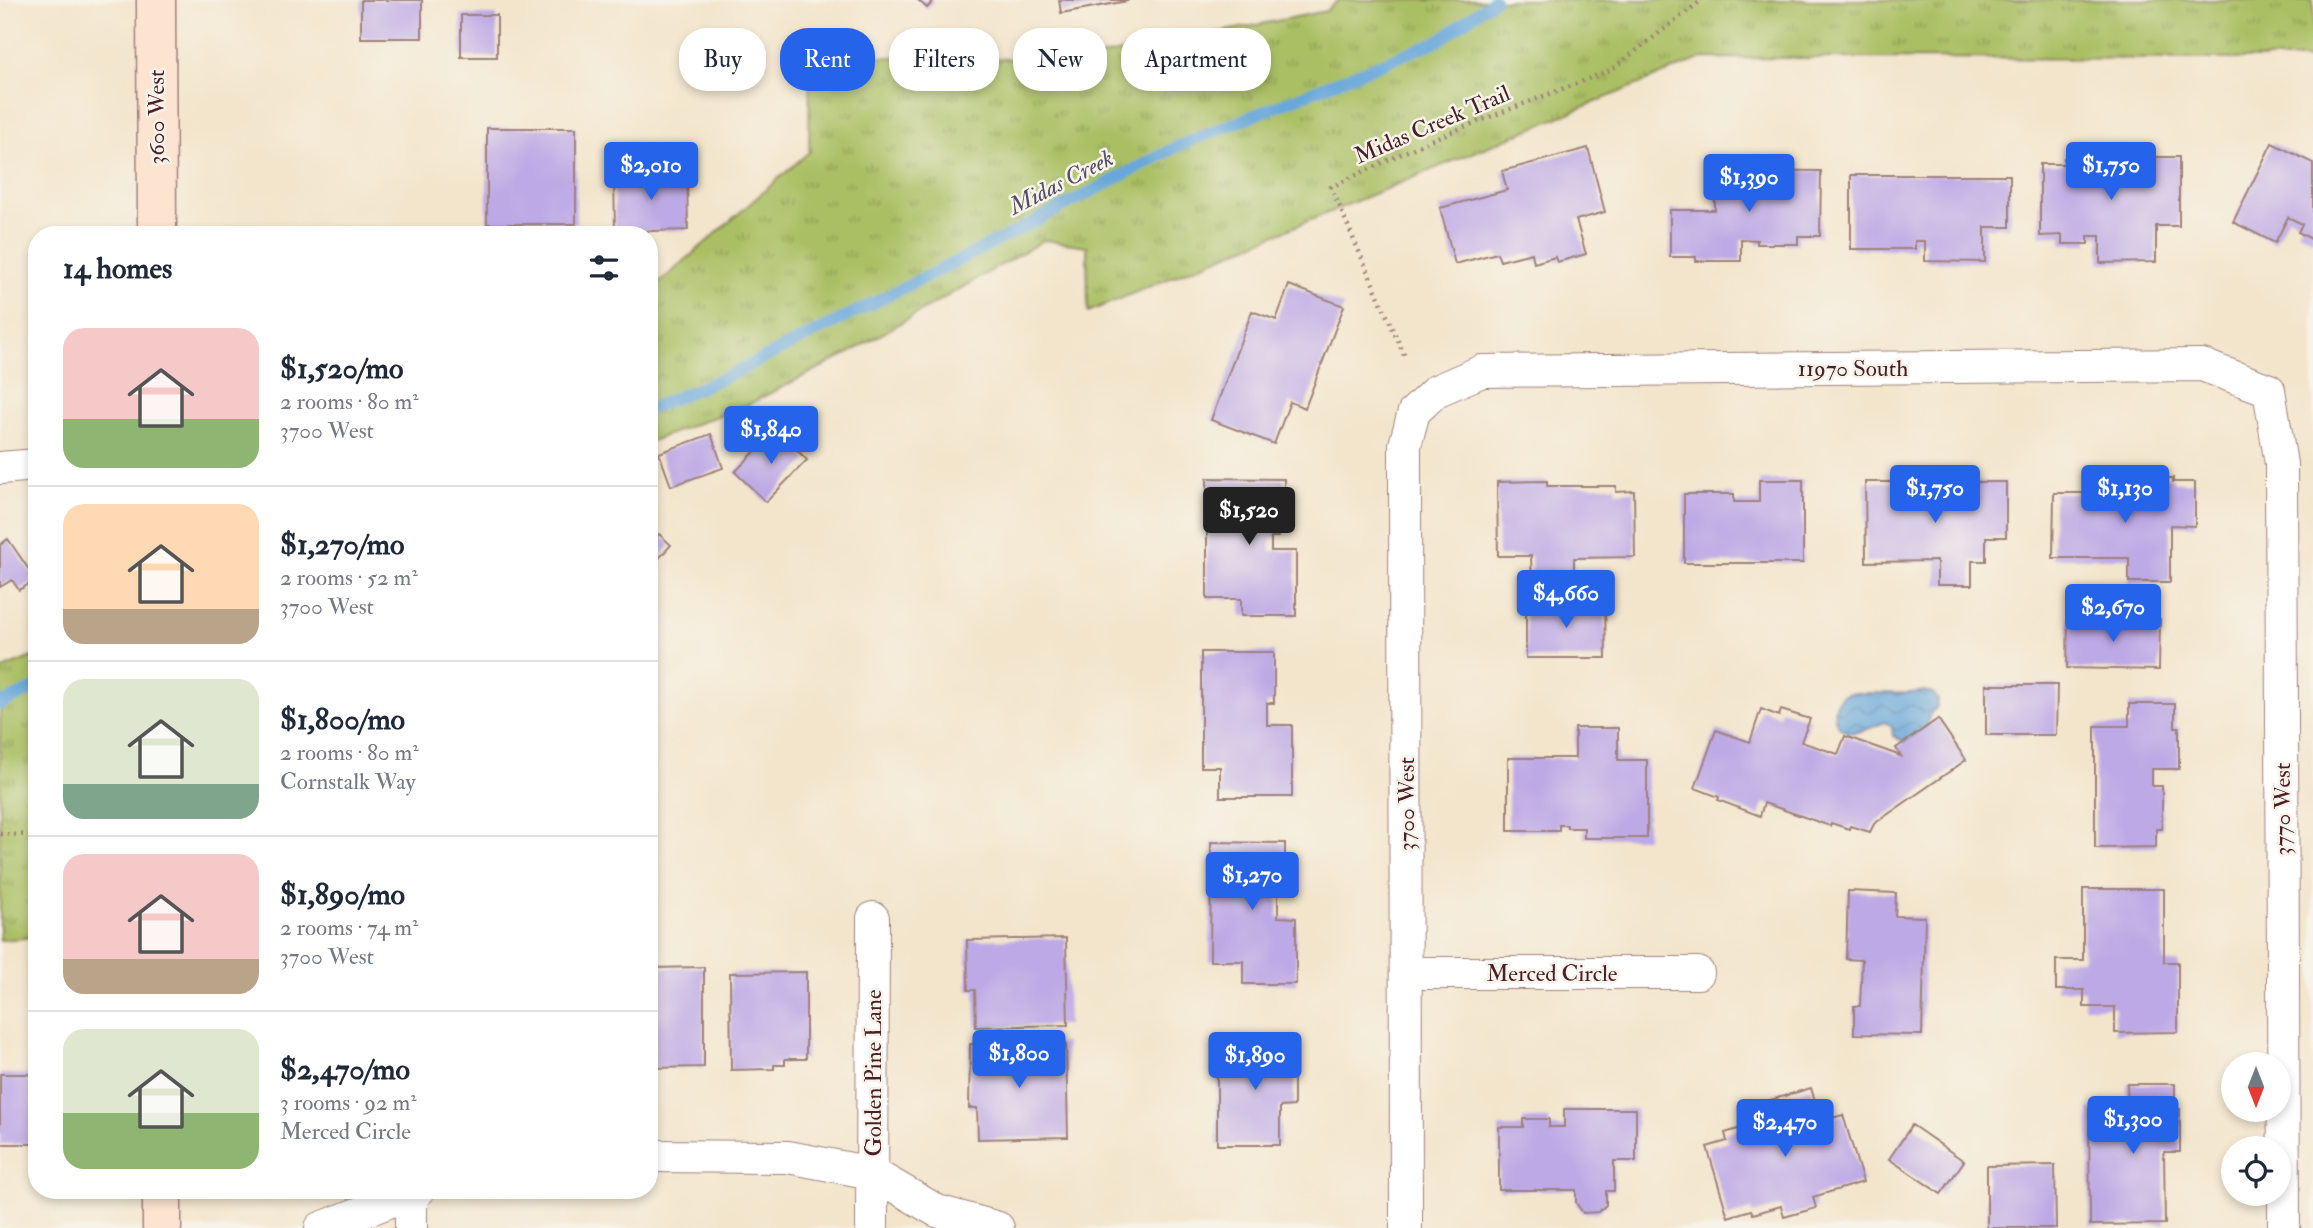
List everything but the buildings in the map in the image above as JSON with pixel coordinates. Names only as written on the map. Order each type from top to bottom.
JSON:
[{"type":"main road","name":"3600 West","points":[[156,0],[157,226]]},
{"type":"main road","points":[[162,1199],[162,1228]]},
{"type":"street","name":"11970 South","points":[[1436,391],[1482,371],[2202,365],[2269,390]]},
{"type":"street","name":"3770 West","points":[[2269,390],[2281,464],[2284,1228]]},
{"type":"street","name":"3700 West","points":[[1406,1228],[1405,445],[1414,412],[1436,391]]},
{"type":"street","points":[[0,468],[28,466]]},
{"type":"street","name":"Golden Pine Lane","points":[[872,1228],[873,918]]},
{"type":"street","name":"Merced Circle","points":[[1407,973],[1698,973]]},
{"type":"street","points":[[658,1156],[788,1157],[872,1173],[937,1211],[998,1228]]},
{"type":"street","points":[[321,1228],[397,1199]]},
{"type":"street","points":[[411,1228],[414,1199]]},
{"type":"path","name":"Midas Creek Trail","points":[[1404,355],[1331,187],[1433,139],[1611,71],[1702,0]]},
{"type":"path","points":[[0,834],[28,835]]},
{"type":"green space","points":[[1339,0],[2313,0],[2313,59],[1702,58],[1088,312],[1087,246],[1044,240],[847,354],[751,403],[658,439],[658,284],[809,152],[810,91],[875,91],[875,57],[889,57],[889,91],[999,91],[999,59],[1013,59],[1013,91],[1107,91],[1107,55],[1121,52],[1121,91],[1271,91],[1271,28],[1241,28],[1326,11]]},
{"type":"green space","points":[[28,659],[28,938],[0,940],[0,670]]},
{"type":"water","points":[[1924,691],[1933,693],[1938,700],[1937,707],[1930,714],[1926,728],[1905,742],[1893,736],[1892,727],[1885,722],[1848,732],[1836,721],[1834,710],[1842,696]]},
{"type":"waterway","name":"Midas Creek","points":[[658,405],[730,375],[1011,234],[1178,146],[1440,40],[1494,0]]},
{"type":"waterway","name":"Midas Creek","points":[[0,704],[28,691]]}]
